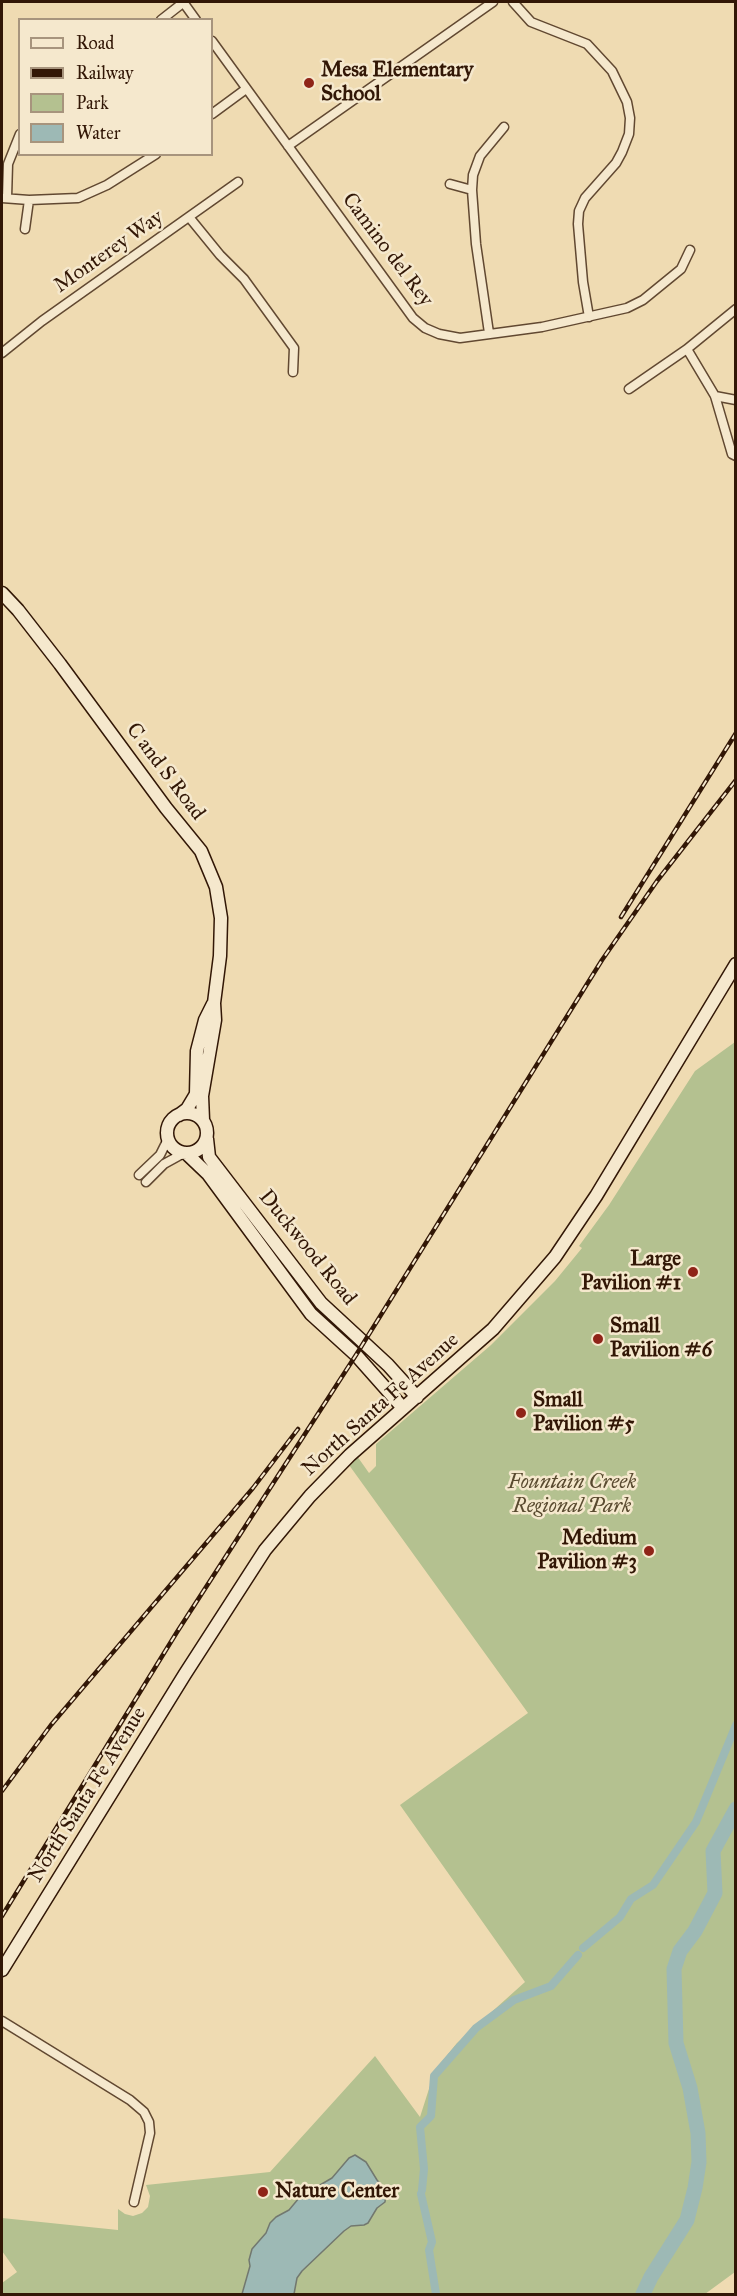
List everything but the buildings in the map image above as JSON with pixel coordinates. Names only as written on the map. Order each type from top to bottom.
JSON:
[{"type":"main road","name":"C and S Road","points":[[2,593],[60,664],[166,808],[201,851],[216,887],[221,918],[220,956],[214,1003],[215,1020],[202,1096],[203,1120]]},
{"type":"main road","name":"North Santa Fe Avenue","points":[[2,1970],[185,1674],[266,1550],[310,1496],[350,1455],[499,1322],[555,1257],[596,1197],[735,964]]},
{"type":"main road","name":"C and S Road","points":[[178,1114],[187,1109],[196,1094],[197,1051],[206,1020],[214,1003]]},
{"type":"main road","points":[[192,1113],[203,1120],[208,1132],[207,1139],[200,1150],[185,1154],[174,1149],[168,1139],[167,1130],[178,1114],[192,1113]]},
{"type":"main road","name":"Duckwood Road","points":[[207,1139],[209,1156],[321,1303],[388,1365],[417,1397]]},
{"type":"main road","name":"Duckwood Road","points":[[185,1154],[208,1174],[311,1314],[356,1356],[403,1408]]},
{"type":"street","points":[[163,18],[183,2],[195,18]]},
{"type":"street","points":[[288,146],[493,2]]},
{"type":"street","points":[[513,2],[531,22],[587,44],[612,71],[627,102],[629,126],[622,152],[616,163],[585,198],[579,211],[582,270],[589,316]]},
{"type":"street","name":"Camino del Rey","points":[[213,42],[413,318],[425,328],[448,337],[489,333],[542,327],[627,308],[643,300],[681,269],[690,250]]},
{"type":"street","points":[[213,113],[246,89]]},
{"type":"street","points":[[489,333],[476,244],[473,175],[480,156],[504,127]]},
{"type":"street","points":[[18,139],[8,164],[4,198],[29,200],[78,198],[107,185],[153,156]]},
{"type":"street","name":"Monterey Way","points":[[2,352],[238,182]]},
{"type":"street","points":[[450,184],[472,190]]},
{"type":"street","points":[[25,229],[29,200]]},
{"type":"street","points":[[189,217],[220,255],[244,279],[294,348],[292,372]]},
{"type":"street","points":[[629,389],[687,350],[735,309]]},
{"type":"street","points":[[687,350],[715,396],[732,454],[735,456]]},
{"type":"street","points":[[715,396],[735,400]]},
{"type":"street","points":[[139,1175],[160,1155],[168,1139]]},
{"type":"street","points":[[146,1182],[164,1164],[185,1154]]},
{"type":"street","points":[[2,2021],[130,2100],[147,2117],[150,2133],[134,2202]]},
{"type":"green space","name":"Fountain Creek Regional Park","points":[[735,1042],[735,2272],[705,2294],[2,2294],[2,2283],[17,2272],[2,2251],[2,2218],[118,2230],[118,2209],[133,2216],[142,2213],[148,2207],[150,2196],[146,2185],[270,2172],[375,2056],[420,2117],[435,2070],[457,2043],[525,1982],[400,1805],[528,1713],[349,1465],[357,1456],[369,1473],[376,1466],[376,1444],[491,1345],[555,1281],[582,1248],[579,1246],[609,1205],[695,1071]]},
{"type":"water","points":[[355,2155],[366,2162],[386,2190],[385,2202],[377,2208],[368,2223],[351,2226],[344,2231],[302,2271],[297,2278],[294,2294],[242,2294],[252,2249],[266,2233],[270,2223],[289,2210],[299,2198],[332,2178],[349,2158]]},
{"type":"waterway","points":[[583,1948],[620,1917],[631,1899],[653,1885],[696,1822],[736,1725]]},
{"type":"waterway","points":[[643,2294],[651,2277],[687,2220],[695,2188],[699,2162],[698,2133],[690,2088],[676,2043],[674,1969],[680,1951],[695,1931],[715,1893],[713,1851],[736,1809]]},
{"type":"waterway","points":[[422,2190],[424,2169],[420,2127],[431,2116],[434,2076],[476,2028],[514,2000],[551,1986],[578,1955]]},
{"type":"waterway","points":[[421,2194],[432,2242],[429,2250],[436,2294]]},
{"type":"railway","points":[[621,917],[736,733]]},
{"type":"railway","points":[[2,1916],[177,1632],[356,1355],[602,960],[657,881],[736,780]]},
{"type":"railway","points":[[2,1791],[51,1725],[253,1488],[298,1429]]},
{"type":"place","name":"Mesa Elementary School","points":[[309,83]]},
{"type":"place","name":"Large Pavilion #1","points":[[693,1272]]},
{"type":"place","name":"Small Pavilion #6","points":[[598,1339]]},
{"type":"place","name":"Small Pavilion #5","points":[[521,1413]]},
{"type":"place","name":"Medium Pavilion #3","points":[[649,1551]]},
{"type":"place","name":"Nature Center","points":[[263,2192]]}]
